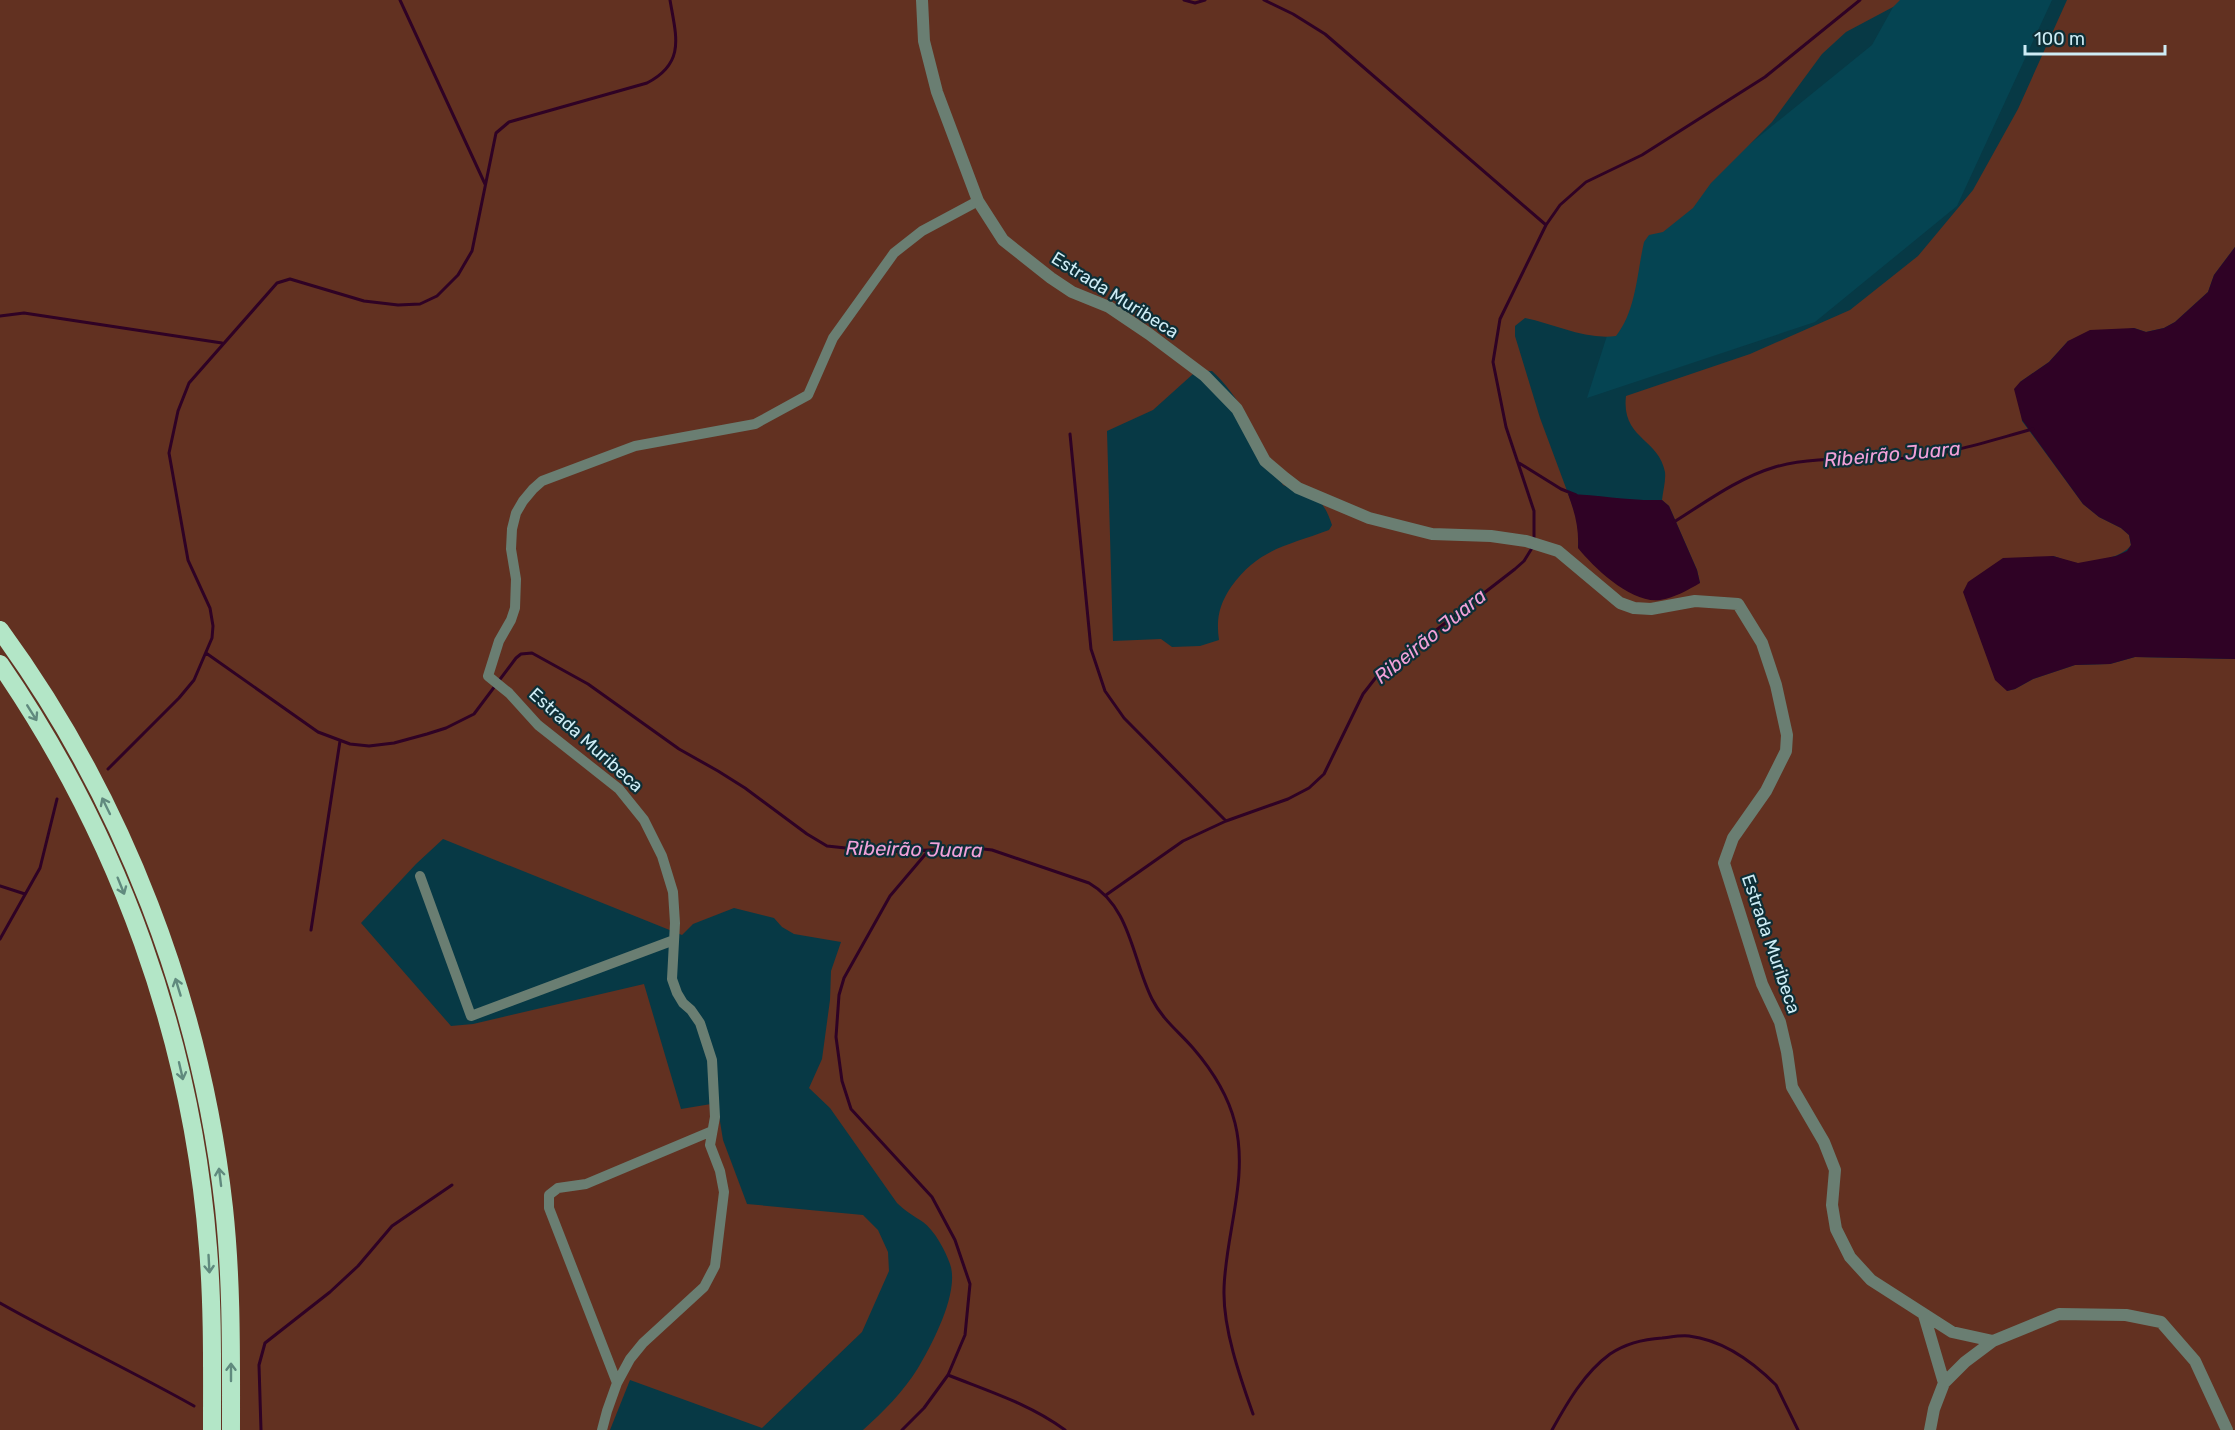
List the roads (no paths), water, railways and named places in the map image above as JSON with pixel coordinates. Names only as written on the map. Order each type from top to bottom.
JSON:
[{"type":"highway","points":[[0,630],[61,722],[111,814],[152,911],[188,1020],[209,1113],[224,1208],[230,1284],[231,1430]]},
{"type":"highway","points":[[0,664],[53,748],[101,840],[134,918],[169,1025],[194,1136],[204,1210],[212,1323],[212,1430]]},
{"type":"street","name":"Estrada Muribeca","points":[[922,0],[927,58],[959,154],[978,201],[1003,240],[1072,292],[1109,308],[1149,334],[1205,376],[1237,410],[1265,461],[1298,488],[1369,518],[1432,534],[1491,536],[1526,541],[1558,551],[1620,603],[1634,608],[1651,609],[1695,601],[1738,604],[1762,643],[1776,685],[1786,735],[1786,751],[1766,791],[1733,838],[1724,863],[1762,984],[1780,1022],[1792,1087],[1824,1142],[1835,1170],[1832,1205],[1836,1229],[1850,1257],[1871,1280],[1924,1315]]},
{"type":"street","name":"Estrada Muribeca","points":[[602,1430],[617,1383],[630,1359],[643,1343],[704,1287],[715,1266],[724,1192],[720,1171],[710,1145],[715,1108],[712,1060],[700,1023],[692,1010],[683,1003],[672,979],[675,908],[669,875],[644,820],[620,789],[544,730],[509,693],[488,676],[499,641],[512,620],[515,608],[516,579],[511,549],[516,513],[523,501],[542,482],[635,446],[754,424],[808,395],[833,338],[894,253],[922,231],[978,201]]},
{"type":"street","points":[[420,876],[471,1016],[674,940]]},
{"type":"street","points":[[617,1383],[549,1208],[549,1196],[558,1188],[586,1184],[712,1131]]},
{"type":"street","points":[[1930,1430],[1934,1409],[1944,1383],[1965,1362],[1993,1341],[2059,1314],[2126,1315],[2161,1322],[2195,1361],[2227,1430]]},
{"type":"street","points":[[1924,1315],[1952,1332],[1993,1341]]},
{"type":"street","points":[[1924,1315],[1944,1383]]},
{"type":"waterway","points":[[400,0],[485,184]]},
{"type":"waterway","points":[[108,769],[194,680],[212,638],[210,608],[188,560],[169,453],[178,411],[189,383],[277,283],[290,279],[364,301],[398,305],[420,304],[437,296],[458,275],[472,251],[496,133],[509,122],[647,83],[659,75],[668,67],[675,48],[676,37],[670,0]]},
{"type":"waterway","points":[[1184,0],[1195,3],[1205,0]]},
{"type":"waterway","points":[[1264,0],[1293,14],[1325,34],[1546,225]]},
{"type":"waterway","points":[[1534,541],[1534,511],[1506,427],[1493,362],[1500,319],[1546,225],[1560,205],[1586,182],[1642,155],[1765,77],[1860,0]]},
{"type":"waterway","points":[[0,316],[24,313],[222,343]]},
{"type":"waterway","name":"Ribeirão Juara","points":[[1674,522],[1735,484],[1775,467],[1807,461],[1924,456],[2033,429]]},
{"type":"waterway","points":[[1070,434],[1091,649],[1105,691],[1124,718],[1226,821]]},
{"type":"waterway","name":"Ribeirão Juara","points":[[1519,463],[1561,489],[1576,495]]},
{"type":"waterway","name":"Ribeirão Juara","points":[[1106,895],[1183,841],[1226,821],[1288,799],[1309,788],[1324,774],[1363,694],[1377,676],[1515,569],[1524,561],[1532,548]]},
{"type":"waterway","name":"Ribeirão Juara","points":[[206,653],[318,732],[350,744],[369,746],[394,743],[427,734],[446,728],[474,714],[516,658],[521,654],[532,653],[588,684],[679,749],[745,788],[827,846],[883,852],[975,848],[992,850],[1089,883],[1103,893],[1122,920],[1145,984],[1156,1006],[1207,1065],[1224,1093],[1235,1123],[1239,1144],[1238,1186],[1225,1269],[1224,1305],[1233,1353],[1253,1414]]},
{"type":"waterway","points":[[311,930],[340,741]]},
{"type":"waterway","name":"Ribeirão Juara","points":[[0,939],[40,868],[57,799]]},
{"type":"waterway","points":[[902,1430],[924,1408],[948,1375],[965,1335],[970,1284],[955,1240],[932,1197],[851,1109],[842,1081],[836,1037],[839,995],[844,978],[890,896],[929,850]]},
{"type":"waterway","points":[[0,886],[25,894]]},
{"type":"waterway","points":[[261,1430],[259,1365],[265,1343],[330,1292],[358,1266],[392,1226],[452,1185]]},
{"type":"waterway","points":[[0,1303],[194,1406]]},
{"type":"waterway","points":[[1552,1430],[1584,1379],[1610,1354],[1622,1347],[1642,1341],[1683,1336],[1701,1338],[1725,1347],[1757,1368],[1776,1385],[1798,1430]]},
{"type":"waterway","points":[[948,1375],[1023,1405],[1065,1430]]}]
